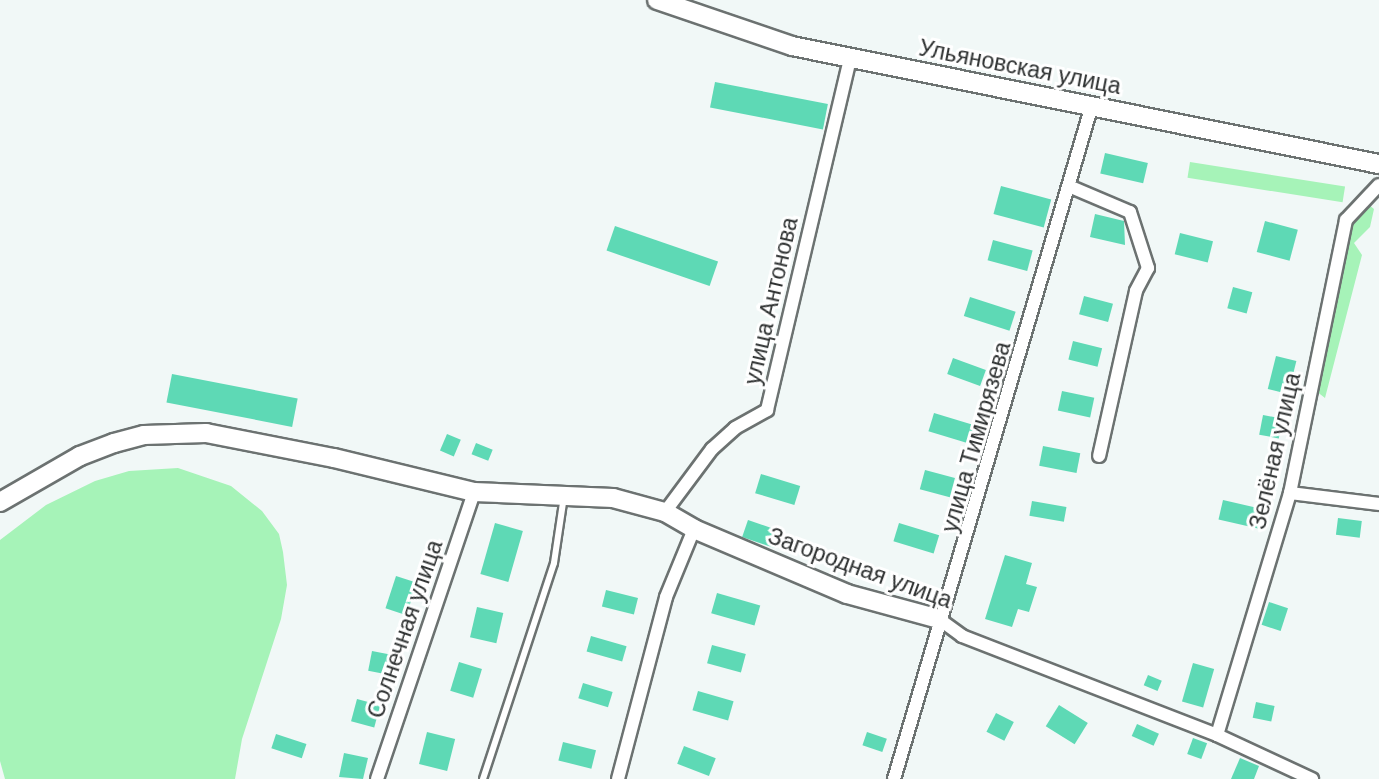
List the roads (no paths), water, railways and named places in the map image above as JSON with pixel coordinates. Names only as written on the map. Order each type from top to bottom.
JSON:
[{"type":"street","name":"Ульяновская улица","points":[[657,0],[747,33],[850,59],[1379,164]]},
{"type":"street","name":"улица Антонова","points":[[665,512],[712,449],[736,428],[767,410],[850,59]]},
{"type":"street","name":"улица Тимирязева","points":[[894,779],[939,619],[961,564],[1092,106]]},
{"type":"street","name":"Зелёная улица","points":[[1217,735],[1290,493],[1346,220],[1379,185]]},
{"type":"street","points":[[1071,187],[1130,212],[1148,268],[1136,291],[1099,456]]},
{"type":"street","name":"Загородная улица","points":[[0,502],[80,456],[144,435],[206,433],[334,458],[474,492],[613,498],[665,512],[694,529],[847,594],[939,619],[962,636],[1217,735],[1312,779]]},
{"type":"street","name":"Солнечная улица","points":[[377,779],[474,492]]},
{"type":"street","points":[[1290,493],[1379,504]]},
{"type":"street","points":[[618,779],[666,597],[694,529]]},
{"type":"lane","points":[[483,779],[551,573],[564,494]]}]
